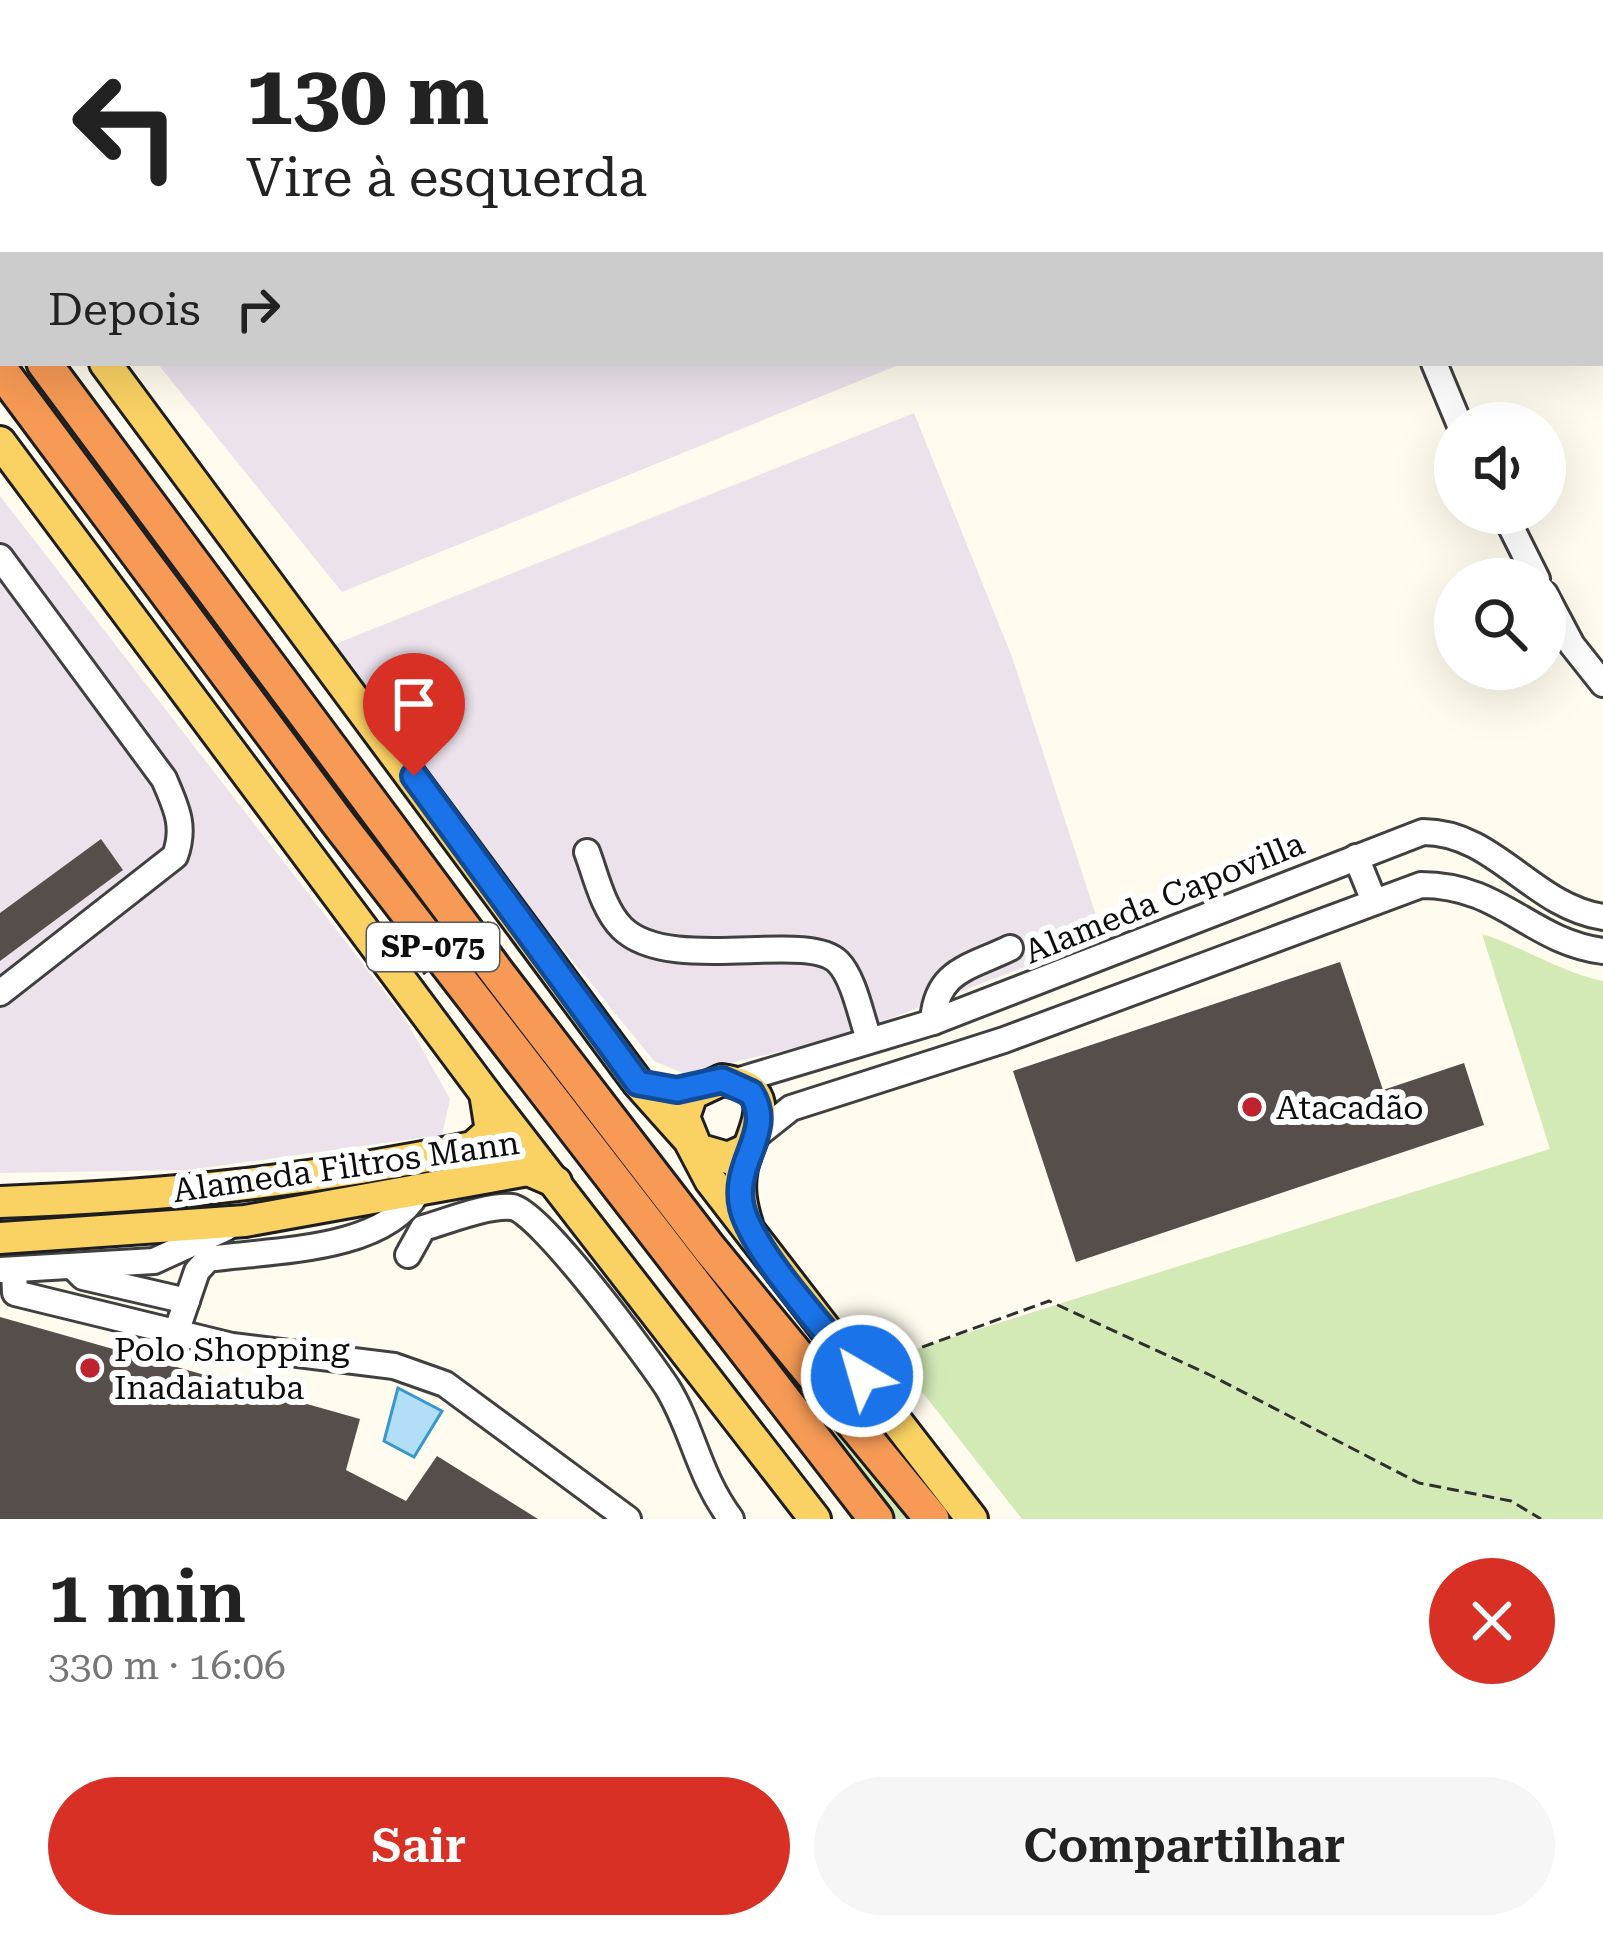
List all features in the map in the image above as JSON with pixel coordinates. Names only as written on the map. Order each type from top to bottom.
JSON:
[{"type":"highway","name":"SP-075","points":[[46,366],[499,975],[709,1248],[932,1519]]},
{"type":"highway","name":"SP-075","points":[[0,369],[353,843],[876,1519]]},
{"type":"main road","points":[[107,366],[638,1083],[689,1140],[710,1180],[972,1519]]},
{"type":"main road","points":[[0,442],[485,1093],[814,1519]]},
{"type":"main road","points":[[638,1083],[677,1090],[717,1084],[757,1102],[740,1193],[748,1230]]},
{"type":"main road","points":[[689,1140],[686,1105],[717,1084]]},
{"type":"main road","name":"Alameda Filtros Mann","points":[[0,1202],[296,1182],[472,1147],[491,1131],[485,1093]]},
{"type":"main road","points":[[689,1140],[717,1158],[753,1142]]},
{"type":"main road","name":"Alameda Filtros Mann","points":[[0,1238],[71,1250],[306,1213],[527,1170],[557,1182]]},
{"type":"main road","points":[[296,1182],[306,1213]]},
{"type":"main road","points":[[70,1199],[71,1250]]},
{"type":"street","points":[[1434,366],[1450,402]]},
{"type":"street","points":[[0,556],[164,778],[180,816],[181,839],[175,856],[0,993]]},
{"type":"street","points":[[1566,634],[1603,685]]},
{"type":"street","name":"Alameda Capovilla","points":[[717,1084],[933,1022],[1423,832],[1454,835],[1483,847],[1544,896],[1603,917]]},
{"type":"street","points":[[586,852],[617,924],[639,939],[705,952],[807,949],[827,954],[842,964],[869,1039]]},
{"type":"street","points":[[1356,857],[1374,901]]},
{"type":"street","points":[[753,1142],[791,1108],[1004,1040],[1421,885],[1466,886],[1576,947],[1603,951]]},
{"type":"street","points":[[933,1022],[936,992],[949,977],[1010,948]]},
{"type":"street","points":[[1085,963],[1100,1003]]},
{"type":"street","points":[[176,1333],[197,1270],[208,1259],[367,1237],[406,1212],[417,1192]]},
{"type":"street","points":[[408,1255],[422,1228],[513,1207],[530,1214],[578,1268],[668,1390],[710,1491],[730,1519]]},
{"type":"street","points":[[7,1281],[71,1250],[94,1280],[187,1301]]},
{"type":"street","points":[[88,1309],[94,1280]]},
{"type":"street","points":[[7,1281],[176,1333],[232,1346],[394,1366],[446,1384],[628,1519]]},
{"type":"path","points":[[423,974],[492,920]]},
{"type":"path","points":[[834,1340],[914,1350],[1049,1300],[1210,1375],[1419,1483],[1511,1502],[1541,1519]]},
{"type":"shaded area","points":[[159,366],[896,366],[342,592]]},
{"type":"shaded area","points":[[914,413],[1012,657],[1103,937],[844,1036],[685,1074],[654,1061],[491,860],[333,645]]},
{"type":"shaded area","points":[[0,496],[404,1017],[450,1099],[442,1135],[188,1170],[0,1173]]},
{"type":"green space","points":[[10,366],[34,366],[918,1519],[890,1519]]},
{"type":"green space","points":[[1482,934],[1603,981],[1603,1519],[1022,1519],[894,1356],[1550,1149]]},
{"type":"water","points":[[398,1388],[442,1411],[414,1457],[384,1441]]},
{"type":"building","points":[[101,839],[123,870],[0,961],[0,913]]},
{"type":"building","name":"Atacadão","points":[[1340,962],[1383,1090],[1464,1063],[1484,1125],[1076,1262],[1013,1071]]},
{"type":"building","name":"Polo Shopping Inadaiatuba","points":[[0,1317],[360,1419],[346,1470],[406,1501],[437,1456],[538,1519],[0,1519]]},
{"type":"place","name":"Atacadão","points":[[1252,1107]]},
{"type":"place","name":"Polo Shopping Inadaiatuba","points":[[90,1368]]},
{"type":"route","points":[[414,776],[638,1083],[677,1090],[722,1080],[751,1093],[761,1124],[742,1163],[741,1205],[748,1230],[862,1376]]}]
